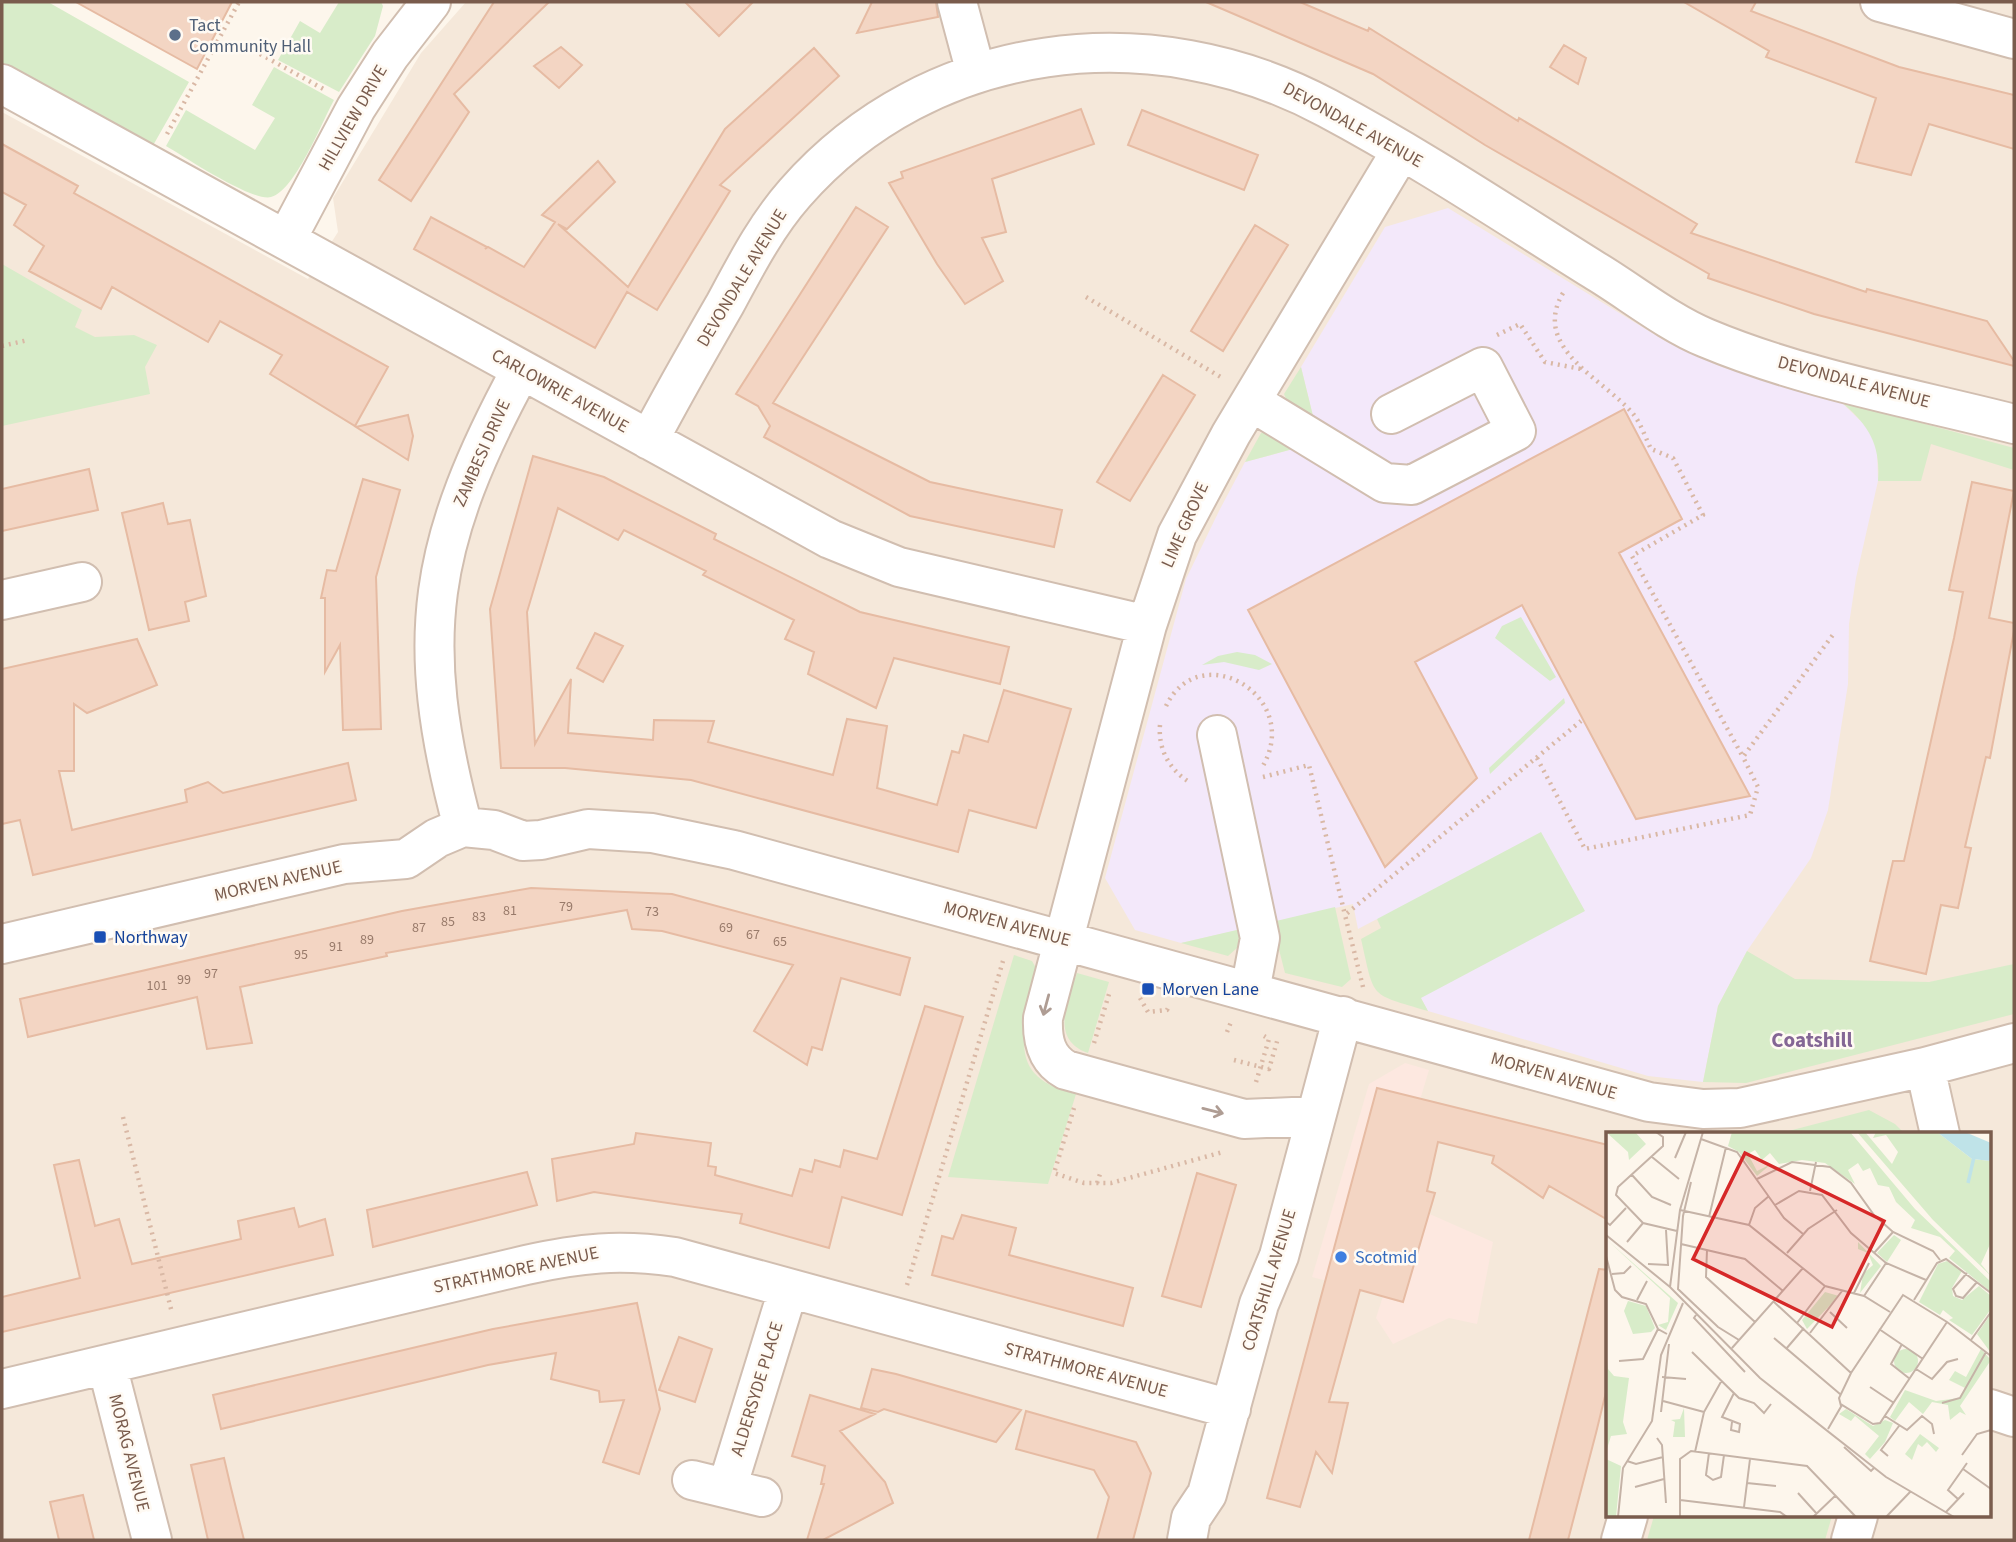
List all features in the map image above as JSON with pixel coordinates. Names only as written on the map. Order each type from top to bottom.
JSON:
[{"type":"street","name":"HILLVIEW DRIVE","points":[[286,240],[356,108],[390,54],[431,2]]},
{"type":"street","points":[[957,2],[976,73]]},
{"type":"street","points":[[1880,2],[2014,39]]},
{"type":"street","name":"DEVONDALE AVENUE","points":[[649,440],[757,246],[797,190],[824,164],[889,115],[928,93],[976,73],[1010,64],[1093,52],[1136,52],[1218,64],[1286,87],[1401,151],[1703,337],[1794,368],[2014,424]]},
{"type":"street","name":"CARLOWRIE AVENUE","points":[[2,84],[830,539],[899,567],[1147,625]]},
{"type":"street","name":"LIME GROVE","points":[[1315,1116],[1244,1119],[1066,1070],[1055,1064],[1042,1038],[1043,1018],[1147,625],[1177,535],[1192,502],[1401,151]]},
{"type":"street","points":[[1253,399],[1385,483],[1412,485],[1516,431],[1483,367],[1391,414]]},
{"type":"street","name":"ZAMBESI DRIVE","points":[[463,827],[437,713],[432,652],[436,591],[456,508],[478,452],[521,370]]},
{"type":"street","points":[[2,600],[82,582]]},
{"type":"street","points":[[1217,735],[1260,938],[1246,1008]]},
{"type":"street","name":"MORVEN AVENUE","points":[[2,944],[344,864],[406,859],[437,838],[463,827],[494,830],[523,841],[541,840],[587,829],[652,833],[691,840],[1063,939],[1246,1008],[1354,1007],[1704,1122],[2014,1043]]},
{"type":"street","name":"COATSHILL AVENUE","points":[[1187,1540],[1191,1518],[1207,1493],[1259,1304],[1279,1256],[1315,1116],[1354,1007]]},
{"type":"street","points":[[1925,1067],[1940,1132]]},
{"type":"street","name":"STRATHMORE AVENUE","points":[[2,1389],[582,1253],[635,1252],[675,1257],[897,1320],[1231,1409]]},
{"type":"street","name":"ALDERSYDE PLACE","points":[[727,1488],[788,1290]]},
{"type":"street","name":"MORAG AVENUE","points":[[107,1365],[152,1540]]},
{"type":"street","points":[[1992,1410],[2014,1417]]},
{"type":"street","points":[[1621,1540],[1627,1518]]},
{"type":"street","points":[[1851,1540],[1857,1518]]},
{"type":"path","points":[[150,166],[239,2]]},
{"type":"path","points":[[260,54],[356,108]]},
{"type":"path","points":[[1537,758],[1586,849],[1750,815],[1758,787],[1632,556],[1703,515],[1673,458],[1651,449],[1634,415],[1582,369],[1564,346],[1556,329],[1555,307],[1566,288]]},
{"type":"path","points":[[1086,297],[1253,399]]},
{"type":"path","points":[[1483,367],[1490,339],[1520,324],[1545,362],[1582,369]]},
{"type":"path","points":[[2,346],[28,340]]},
{"type":"path","points":[[1743,757],[1835,632]]},
{"type":"path","points":[[1354,1007],[1345,915],[1581,721]]},
{"type":"path","points":[[897,1320],[1014,926]]},
{"type":"path","points":[[1140,997],[1148,1012],[1167,1010],[1170,1003],[1182,1007]]},
{"type":"path","points":[[1219,1018],[1246,1008]]},
{"type":"path","points":[[1255,1086],[1269,1039],[1261,1033]]},
{"type":"path","points":[[1234,1060],[1269,1069],[1280,1034]]},
{"type":"path","points":[[123,1117],[181,1347]]},
{"type":"path","points":[[1097,1183],[1101,1171]]},
{"type":"shaded area","points":[[466,2],[2014,2],[2014,1540],[2,1540],[2,112],[308,279],[338,232],[333,198],[421,53]]},
{"type":"shaded area","points":[[1448,208],[1665,341],[1722,367],[1840,401],[1872,432],[1877,448],[1878,481],[1856,578],[1849,624],[1848,684],[1828,810],[1811,858],[1747,951],[1718,1006],[1703,1082],[1648,1076],[1428,1011],[1377,919],[1358,929],[1353,904],[1181,943],[1135,930],[1105,878],[1186,579],[1219,511],[1245,462],[1300,447],[1314,420],[1301,367],[1385,227]]},
{"type":"shaded area","points":[[1405,1063],[1429,1070],[1420,1100],[1407,1204],[1493,1242],[1477,1324],[1449,1318],[1393,1344],[1376,1318],[1383,1296],[1312,1277],[1369,1084]]},
{"type":"green space","points":[[2,2],[48,2],[189,82],[151,149],[2,66]]},
{"type":"green space","points":[[339,2],[381,2],[383,6],[375,36],[339,92],[278,60],[300,21],[320,33]]},
{"type":"green space","points":[[274,67],[334,100],[298,169],[280,192],[271,197],[249,193],[218,178],[166,146],[186,110],[255,150],[275,118],[252,105]]},
{"type":"green space","points":[[2,264],[82,310],[75,327],[95,337],[134,335],[157,345],[145,367],[150,394],[2,426]]},
{"type":"green space","points":[[1301,367],[1314,420],[1288,403],[1284,394]]},
{"type":"green space","points":[[1840,401],[2014,448],[2014,470],[1931,444],[1921,481],[1878,481],[1877,456],[1871,436],[1858,418]]},
{"type":"green space","points":[[1270,432],[1300,447],[1245,462],[1261,433]]},
{"type":"green space","points":[[1521,617],[1556,677],[1550,681],[1495,638],[1502,626]]},
{"type":"green space","points":[[1237,652],[1255,655],[1272,664],[1259,670],[1224,662],[1202,665],[1218,656]]},
{"type":"green space","points":[[1564,698],[1565,703],[1490,774],[1489,768]]},
{"type":"green space","points":[[1541,832],[1585,911],[1421,998],[1428,1011],[1394,1001],[1377,991],[1369,973],[1361,939],[1381,928],[1377,919]]},
{"type":"green space","points":[[1335,907],[1351,979],[1342,987],[1285,973],[1272,922]]},
{"type":"green space","points":[[1241,929],[1237,948],[1228,956],[1181,943]]},
{"type":"green space","points":[[1747,951],[1795,979],[1929,982],[2014,964],[2014,1014],[1746,1083],[1703,1082],[1718,1006]]},
{"type":"green space","points":[[1014,955],[1032,961],[1036,968],[1025,1027],[1027,1060],[1035,1074],[1051,1085],[1076,1094],[1048,1184],[948,1177]]},
{"type":"green space","points":[[1077,973],[1109,982],[1088,1053],[1076,1047],[1065,1029],[1066,1007]]},
{"type":"green space","points":[[1869,1110],[1895,1124],[1903,1132],[1785,1132]]},
{"type":"green space","points":[[1653,1518],[1831,1518],[1825,1540],[1647,1540]]},
{"type":"building","name":"Tact Community Hall","points":[[76,2],[232,2],[197,69]]},
{"type":"building","points":[[494,2],[549,2],[454,94],[469,112],[411,201],[379,180]]},
{"type":"building","points":[[685,2],[753,2],[719,36]]},
{"type":"building","points":[[872,2],[936,2],[938,17],[857,33]]},
{"type":"building","points":[[1206,2],[1300,2],[1368,31],[1369,28],[1518,121],[1519,118],[1697,224],[1691,233],[1866,292],[1867,289],[1987,321],[2014,361],[2014,366],[1814,314],[1708,278],[1709,274],[1485,145],[1373,74]]},
{"type":"building","points":[[1684,2],[1756,2],[1751,11],[1899,67],[2014,95],[2014,149],[1929,124],[1911,175],[1856,162],[1876,98],[1766,57],[1769,51]]},
{"type":"building","points":[[1564,45],[1586,58],[1578,84],[1550,67]]},
{"type":"building","points":[[561,47],[582,65],[559,88],[534,66]]},
{"type":"building","points":[[814,48],[839,76],[720,185],[730,191],[657,310],[627,292],[595,348],[414,249],[431,217],[487,247],[485,249],[488,247],[524,267],[555,222],[542,215],[598,161],[615,182],[567,229],[558,224],[628,287],[725,129]]},
{"type":"building","points":[[1081,109],[1094,144],[992,179],[1006,232],[982,238],[1003,281],[965,304],[937,264],[889,183],[903,178],[901,172]]},
{"type":"building","points":[[1142,110],[1258,155],[1244,190],[1128,145]]},
{"type":"building","points":[[2,144],[78,186],[74,193],[388,367],[355,426],[270,374],[282,355],[220,321],[208,342],[112,287],[101,309],[29,271],[44,246],[14,225],[26,205],[2,192]]},
{"type":"building","points":[[856,207],[888,227],[773,403],[930,482],[1062,510],[1054,547],[910,516],[764,437],[770,426],[758,406],[736,394]]},
{"type":"building","points":[[1255,225],[1288,245],[1223,351],[1191,331]]},
{"type":"building","points":[[1163,375],[1195,395],[1130,501],[1097,482]]},
{"type":"building","points":[[1624,409],[1682,519],[1619,553],[1750,796],[1636,819],[1522,605],[1415,662],[1477,778],[1385,867],[1248,610]]},
{"type":"building","points":[[408,415],[413,436],[408,460],[356,427]]},
{"type":"building","points":[[533,456],[604,477],[716,534],[714,539],[860,612],[1009,647],[1000,684],[894,658],[876,708],[808,674],[814,652],[785,639],[794,620],[703,575],[706,571],[624,530],[618,540],[558,508],[527,612],[535,744],[571,679],[568,733],[653,740],[654,720],[714,721],[708,742],[833,775],[847,719],[887,726],[877,788],[937,805],[952,751],[959,753],[964,735],[988,742],[1004,690],[1071,709],[1036,828],[969,810],[958,852],[691,780],[565,768],[501,768],[490,609]]},
{"type":"building","points":[[89,469],[98,510],[2,531],[2,489]]},
{"type":"building","points":[[363,479],[400,490],[376,577],[381,729],[343,730],[340,645],[325,672],[325,598],[321,598],[327,570],[336,571]]},
{"type":"building","points":[[1972,482],[2014,491],[1989,618],[2014,623],[2014,631],[1990,758],[1986,757],[1965,847],[1971,848],[1958,908],[1941,905],[1926,974],[1870,961],[1893,861],[1904,861],[1954,638],[1963,592],[1949,590]]},
{"type":"building","points":[[163,503],[168,524],[190,520],[206,596],[185,602],[189,621],[149,630],[122,513]]},
{"type":"building","points":[[595,633],[623,646],[603,682],[577,668]]},
{"type":"building","points":[[137,639],[157,685],[87,713],[74,704],[74,771],[59,771],[72,830],[187,802],[185,790],[208,782],[223,793],[348,763],[356,800],[33,875],[20,820],[2,824],[2,669]]},
{"type":"building","points":[[531,888],[672,894],[910,958],[900,995],[841,978],[822,1050],[812,1047],[807,1065],[754,1031],[793,965],[662,931],[632,929],[627,910],[386,953],[387,956],[240,987],[252,1043],[207,1049],[197,997],[28,1037],[20,999],[402,911]]},
{"type":"building","points":[[925,1006],[963,1017],[902,1215],[842,1197],[829,1248],[740,1223],[742,1214],[594,1192],[557,1201],[552,1159],[634,1144],[636,1133],[711,1143],[708,1166],[716,1167],[715,1175],[792,1196],[800,1169],[812,1172],[815,1160],[840,1167],[844,1150],[877,1159]]},
{"type":"building","points":[[1377,1088],[1606,1145],[1606,1219],[1549,1186],[1543,1198],[1492,1163],[1494,1156],[1438,1142],[1427,1191],[1435,1193],[1403,1302],[1360,1290],[1329,1402],[1348,1403],[1332,1473],[1316,1452],[1300,1507],[1267,1498]]},
{"type":"building","points":[[79,1160],[95,1226],[119,1219],[132,1264],[241,1239],[238,1221],[294,1208],[299,1227],[325,1219],[333,1255],[2,1332],[2,1297],[80,1278],[54,1165]]},
{"type":"building","points":[[527,1172],[537,1205],[373,1247],[367,1210]]},
{"type":"building","points":[[1197,1173],[1236,1185],[1201,1307],[1162,1296]]},
{"type":"building","points":[[962,1215],[1016,1228],[1009,1255],[1133,1288],[1123,1326],[932,1275],[942,1236],[953,1239]]},
{"type":"building","points":[[1599,1269],[1606,1270],[1606,1392],[1568,1540],[1529,1540]]},
{"type":"building","points":[[637,1303],[660,1409],[639,1474],[603,1462],[624,1400],[600,1402],[599,1391],[551,1379],[556,1353],[488,1365],[221,1429],[213,1395],[493,1329]]},
{"type":"building","points":[[679,1337],[712,1349],[695,1402],[659,1390]]},
{"type":"building","points":[[872,1369],[1021,1410],[996,1442],[884,1409],[878,1412],[861,1408]]},
{"type":"building","points":[[810,1395],[875,1414],[840,1431],[885,1482],[893,1503],[823,1540],[807,1540],[824,1484],[821,1484],[825,1466],[792,1456]]},
{"type":"building","points":[[1026,1411],[1136,1442],[1151,1473],[1133,1540],[1097,1540],[1109,1497],[1094,1470],[1016,1449]]},
{"type":"building","points":[[224,1458],[244,1540],[208,1540],[191,1465]]},
{"type":"building","points":[[83,1495],[94,1540],[59,1540],[50,1502]]},
{"type":"place","name":"Tact Community Hall","points":[[175,35]]},
{"type":"place","name":"Northway","points":[[100,937]]},
{"type":"place","name":"Morven Lane","points":[[1148,989]]},
{"type":"place","name":"Scotmid","points":[[1341,1257]]},
{"type":"district","name":"Coatshill","points":[[1812,1040]]}]
